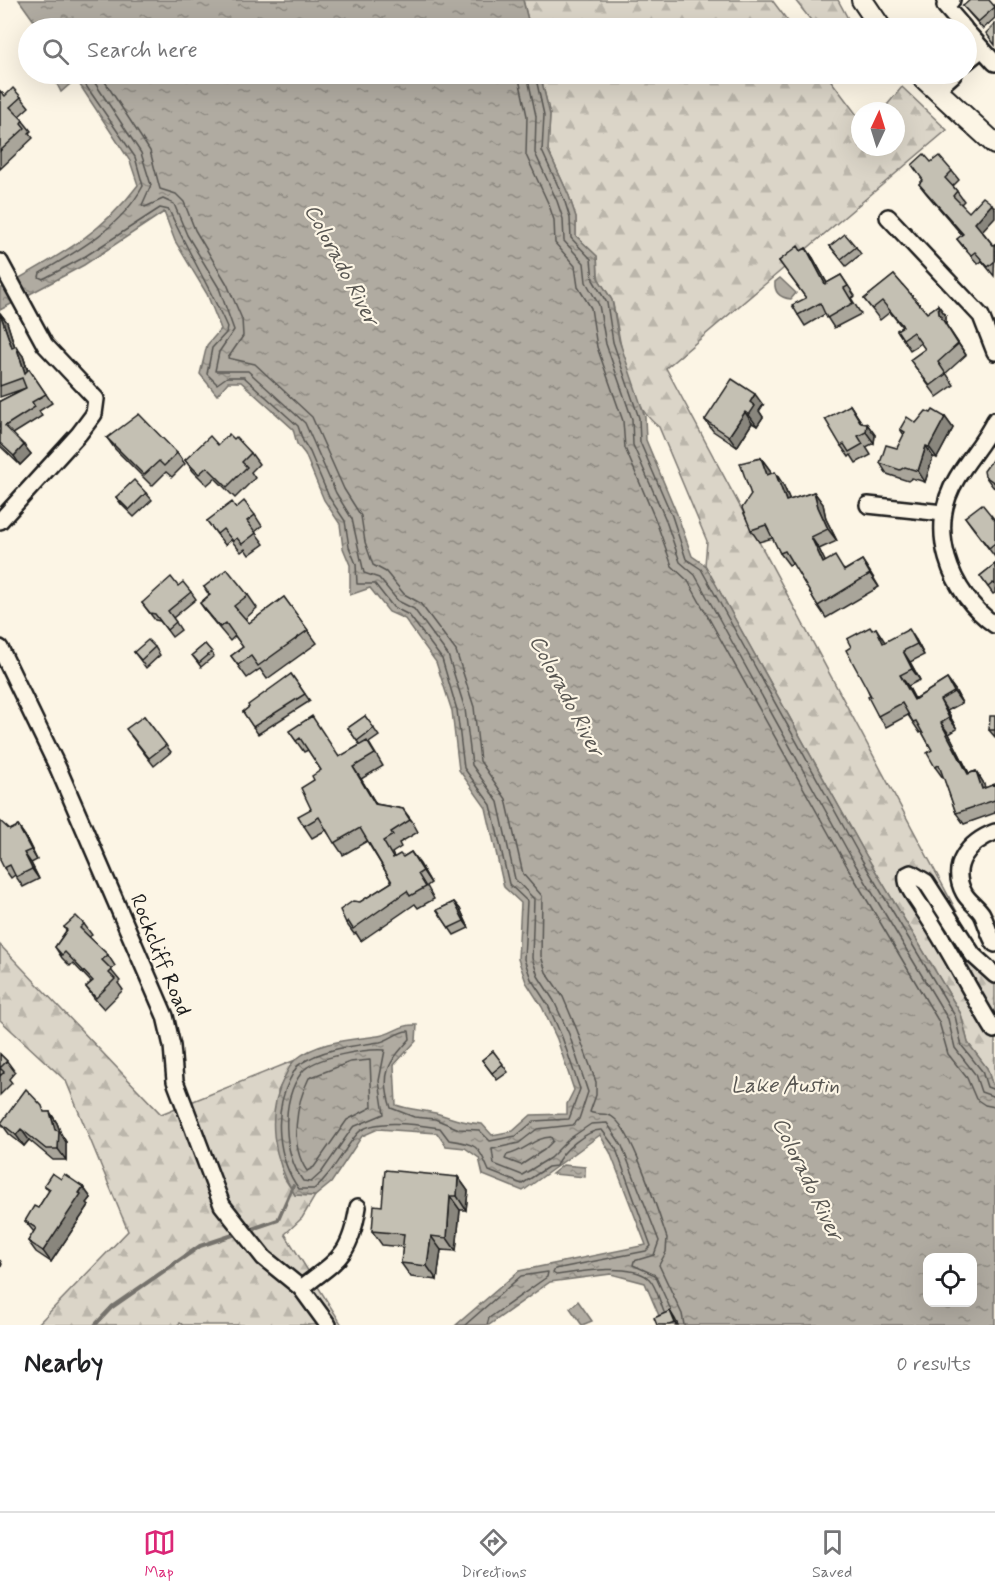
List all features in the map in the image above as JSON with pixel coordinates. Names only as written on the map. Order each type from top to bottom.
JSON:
[{"type":"main road","points":[[862,0],[874,18]]},
{"type":"main road","points":[[930,84],[995,144]]},
{"type":"street","points":[[952,0],[945,6],[955,18]]},
{"type":"street","points":[[977,43],[995,63]]},
{"type":"street","points":[[977,53],[982,49]]},
{"type":"street","points":[[936,90],[943,84]]},
{"type":"street","points":[[888,217],[981,316],[995,352]]},
{"type":"street","points":[[0,520],[79,434],[94,414],[96,399],[45,345],[3,266]]},
{"type":"street","points":[[995,420],[956,479],[943,513],[945,547],[955,579],[972,605],[995,625]]},
{"type":"street","points":[[868,505],[943,513]]},
{"type":"street","name":"Rockcliff Road","points":[[0,648],[58,768],[165,1016],[172,1046],[175,1082],[222,1205],[264,1258],[301,1287],[328,1325]]},
{"type":"street","points":[[995,832],[977,841],[966,852],[958,871],[964,894],[981,913],[995,944]]},
{"type":"street","points":[[994,1030],[951,952],[906,881],[908,875],[911,873],[926,882],[973,955],[995,975]]},
{"type":"street","points":[[301,1287],[339,1260],[348,1248],[358,1207]]},
{"type":"green space","points":[[523,0],[772,0],[786,18],[528,18]]},
{"type":"green space","points":[[795,0],[838,0],[848,18],[809,18]]},
{"type":"green space","points":[[542,84],[834,84],[851,107],[851,156],[905,156],[905,102],[890,102],[902,87],[947,130],[666,368],[995,983],[995,1093],[987,1068],[968,1043],[961,1014],[867,857],[705,565],[707,541],[659,427],[647,416],[631,387],[622,354],[613,304],[599,279],[597,256],[576,236],[576,217],[548,150],[550,115]]},
{"type":"green space","points":[[0,945],[161,1114],[293,1061],[278,1091],[281,1164],[283,1176],[295,1195],[315,1196],[302,1218],[285,1234],[342,1325],[183,1325],[180,1323],[177,1325],[37,1325],[128,1231],[66,1081],[0,1020]]},
{"type":"water","points":[[19,0],[523,0],[528,18],[32,18]]},
{"type":"water","name":"Lake Austin","points":[[57,84],[70,84],[61,92]]},
{"type":"water","name":"Lake Austin","points":[[79,84],[542,84],[550,115],[548,150],[576,217],[576,236],[597,256],[598,278],[612,300],[619,340],[645,417],[646,440],[692,556],[705,565],[867,857],[961,1014],[968,1043],[987,1068],[995,1093],[995,1325],[663,1325],[645,1283],[611,1274],[550,1282],[489,1325],[456,1325],[519,1271],[646,1245],[610,1152],[600,1135],[523,1191],[483,1175],[479,1158],[465,1148],[446,1146],[437,1133],[378,1129],[362,1136],[331,1183],[315,1196],[295,1195],[281,1167],[277,1152],[274,1137],[275,1106],[292,1063],[304,1054],[324,1045],[384,1035],[406,1026],[417,1025],[416,1041],[394,1065],[396,1105],[482,1124],[492,1135],[513,1131],[531,1115],[567,1114],[567,1104],[574,1090],[557,1039],[542,1007],[526,982],[518,959],[521,903],[504,887],[486,808],[459,770],[452,711],[436,662],[405,619],[389,612],[370,588],[350,595],[350,565],[343,548],[340,524],[324,500],[305,454],[297,444],[293,429],[241,382],[228,382],[217,395],[200,374],[207,345],[221,329],[207,294],[175,241],[164,212],[84,265],[0,310],[0,289],[57,256],[92,232],[124,203],[138,185],[130,161]]},
{"type":"water","points":[[780,278],[796,293],[791,299],[777,292],[775,282]]},
{"type":"water","points":[[563,1165],[585,1167],[585,1177],[552,1174]]},
{"type":"water","points":[[578,1301],[592,1321],[582,1325],[570,1308]]},
{"type":"building","points":[[970,0],[989,0],[995,7],[978,22],[977,18],[963,6]]},
{"type":"building","points":[[995,24],[995,45],[986,33]]},
{"type":"building","points":[[13,88],[21,97],[10,107],[23,120],[21,123],[25,128],[0,151],[0,91],[5,96]]},
{"type":"building","points":[[924,154],[931,162],[939,156],[952,171],[945,178],[957,191],[953,196],[969,212],[983,197],[992,204],[975,223],[993,245],[995,244],[995,261],[988,267],[975,252],[971,255],[957,239],[963,234],[919,184],[923,180],[912,165]]},
{"type":"building","points":[[845,234],[856,247],[841,259],[830,246]]},
{"type":"building","points":[[798,246],[801,251],[806,248],[825,284],[841,275],[848,286],[844,288],[853,303],[827,318],[820,303],[798,315],[792,305],[806,298],[779,261]]},
{"type":"building","points":[[894,275],[927,313],[938,305],[939,314],[958,344],[938,362],[946,374],[930,386],[910,360],[925,349],[913,332],[903,339],[897,330],[903,326],[882,301],[872,309],[864,299]]},
{"type":"building","points":[[0,313],[12,348],[16,346],[25,373],[29,369],[46,394],[32,402],[35,407],[5,426],[24,445],[14,456],[0,443],[0,401],[26,388],[22,378],[0,386]]},
{"type":"building","points":[[732,379],[755,394],[750,402],[755,406],[749,415],[745,412],[729,436],[705,420]]},
{"type":"building","points":[[850,405],[861,423],[867,424],[866,432],[858,436],[863,444],[849,452],[844,444],[841,446],[825,419]]},
{"type":"building","points":[[933,410],[945,417],[929,447],[926,446],[918,471],[905,467],[900,470],[880,463],[886,445],[897,448],[905,432],[900,429],[907,417],[916,423],[926,411],[931,413]]},
{"type":"building","points":[[139,414],[177,453],[164,466],[159,461],[144,475],[107,438]]},
{"type":"building","points":[[229,434],[234,439],[236,437],[251,453],[242,462],[247,467],[227,487],[207,467],[199,474],[185,460],[210,436],[218,445]]},
{"type":"building","points":[[995,456],[995,483],[985,476],[984,471]]},
{"type":"building","points":[[761,458],[767,475],[775,472],[786,501],[814,492],[828,529],[811,537],[823,563],[835,556],[844,571],[862,560],[870,574],[818,606],[785,551],[780,553],[766,525],[751,530],[742,508],[751,495],[740,463]]},
{"type":"building","points":[[134,480],[146,493],[129,510],[116,497]]},
{"type":"building","points":[[244,501],[255,515],[247,521],[256,533],[242,544],[237,538],[233,541],[223,529],[217,534],[207,521],[232,502],[236,508]]},
{"type":"building","points":[[982,504],[995,520],[995,543],[989,548],[965,517]]},
{"type":"building","points":[[995,564],[995,585],[993,583],[988,587],[980,576]]},
{"type":"building","points":[[227,569],[248,595],[234,606],[249,623],[284,597],[308,630],[258,666],[251,656],[238,665],[231,656],[243,647],[226,623],[220,627],[200,603],[210,595],[204,587]]},
{"type":"building","points":[[171,577],[178,586],[183,582],[191,592],[168,611],[176,622],[167,630],[155,614],[150,613],[142,603]]},
{"type":"building","points":[[870,627],[872,630],[876,628],[883,643],[909,629],[917,644],[903,651],[912,669],[900,675],[914,700],[947,679],[954,692],[940,700],[949,718],[941,723],[968,774],[976,771],[982,789],[995,784],[995,800],[956,813],[939,765],[935,767],[927,753],[932,750],[916,721],[913,722],[902,703],[878,716],[868,697],[871,696],[846,650],[851,647],[847,639]]},
{"type":"building","points":[[148,640],[155,647],[141,660],[134,652]]},
{"type":"building","points":[[205,644],[212,652],[199,663],[192,655]]},
{"type":"building","points":[[291,674],[305,694],[253,727],[243,712],[249,707],[248,705]]},
{"type":"building","points":[[144,716],[166,745],[149,758],[126,729]]},
{"type":"building","points":[[312,716],[339,757],[367,741],[375,754],[353,767],[375,804],[403,809],[410,820],[391,832],[393,835],[383,841],[393,858],[400,854],[403,857],[411,852],[423,871],[418,874],[426,887],[410,896],[407,891],[353,929],[348,921],[346,923],[340,910],[353,901],[360,902],[392,882],[360,828],[334,843],[319,817],[304,826],[298,816],[311,809],[301,788],[314,780],[312,776],[321,770],[300,738],[296,741],[289,731]]},
{"type":"building","points":[[365,716],[374,728],[357,741],[348,728]]},
{"type":"building","points":[[990,716],[995,716],[995,730],[989,730]]},
{"type":"building","points":[[0,821],[10,830],[18,826],[31,850],[24,853],[32,869],[16,877],[10,865],[4,868],[0,860]]},
{"type":"building","points":[[454,902],[464,921],[449,928],[437,910]]},
{"type":"building","points":[[76,916],[84,924],[80,928],[108,955],[102,960],[112,970],[109,973],[115,979],[96,998],[86,987],[93,981],[65,952],[62,955],[55,947],[67,930],[64,927]]},
{"type":"building","points":[[493,1051],[503,1064],[492,1073],[482,1060]]},
{"type":"building","points":[[0,1054],[7,1061],[0,1068]]},
{"type":"building","points":[[26,1089],[42,1106],[44,1112],[50,1112],[55,1130],[59,1131],[58,1149],[46,1149],[21,1129],[16,1135],[1,1123]]},
{"type":"building","points":[[385,1170],[458,1177],[457,1196],[450,1196],[447,1238],[431,1236],[427,1266],[401,1263],[404,1234],[372,1231],[374,1205],[382,1206]]},
{"type":"building","points":[[52,1173],[61,1179],[64,1174],[83,1187],[79,1193],[81,1194],[43,1251],[28,1241],[36,1228],[25,1221],[34,1206],[38,1208],[50,1189],[44,1185]]},
{"type":"building","points":[[670,1311],[675,1323],[657,1325],[654,1318]]},
{"type":"waterway","points":[[246,1231],[278,1220],[293,1186]]},
{"type":"waterway","points":[[95,1325],[112,1307],[200,1246],[239,1233]]},
{"type":"water label","name":"Colorado River","points":[[341,265]]},
{"type":"water label","name":"Colorado River","points":[[566,696]]},
{"type":"water label","name":"Colorado River","points":[[807,1179]]}]
